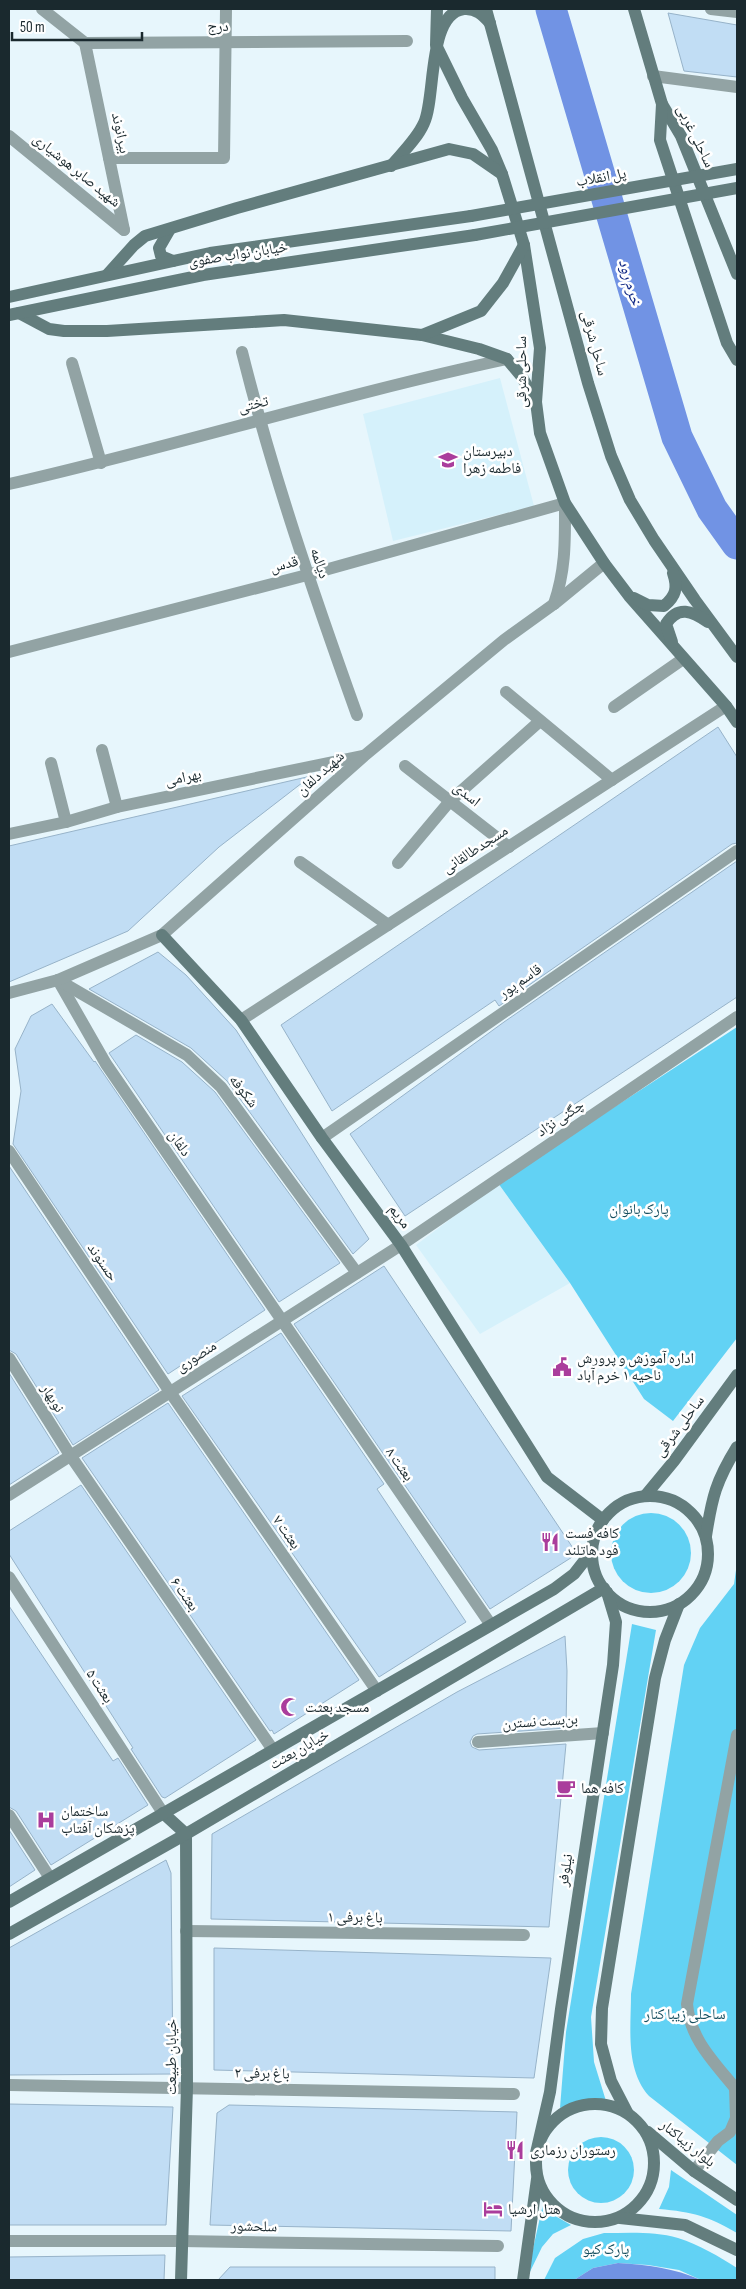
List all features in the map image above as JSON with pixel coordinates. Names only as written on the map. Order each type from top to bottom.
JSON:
[{"type":"main road","name":"ساحلی شرقی","points":[[437,9],[436,45],[462,98],[492,150],[502,174],[524,245],[540,348],[536,402],[540,433],[566,503],[604,563],[629,596],[679,655],[726,706],[737,722]]},
{"type":"main road","points":[[391,166],[424,123],[430,99],[436,45],[447,21],[453,14],[462,9],[482,14],[490,23]]},
{"type":"main road","name":"ساحل شرقی","points":[[486,9],[588,383],[611,456],[630,500],[667,559],[737,657]]},
{"type":"main road","name":"ساحلی غربی","points":[[634,9],[662,104],[681,136],[737,274]]},
{"type":"main road","points":[[662,104],[660,140],[727,343],[737,360]]},
{"type":"main road","points":[[107,275],[134,245],[145,236],[427,154],[455,150],[473,154],[502,174]]},
{"type":"main road","name":"پل انقلاب","points":[[471,216],[737,169]]},
{"type":"main road","name":"خیابان نواب صفوی","points":[[14,314],[203,275],[475,235],[737,188]]},
{"type":"main road","name":"خیابان نواب صفوی","points":[[9,297],[210,253],[471,216]]},
{"type":"main road","points":[[170,229],[159,248],[161,256],[173,261]]},
{"type":"main road","points":[[422,335],[482,311],[503,283],[524,245]]},
{"type":"main road","points":[[14,314],[49,330],[64,331],[107,331],[284,320],[422,335],[480,349],[507,359],[522,377],[536,402]]},
{"type":"main road","points":[[629,596],[648,605],[664,606],[673,599],[677,590],[667,559]]},
{"type":"main road","points":[[679,655],[666,624],[672,614],[683,611],[698,615],[714,626]]},
{"type":"main road","name":"مریم","points":[[162,935],[241,1020],[322,1138],[401,1244],[547,1477],[603,1520]]},
{"type":"main road","name":"ساحلی شرقی","points":[[645,1496],[674,1461],[737,1375]]},
{"type":"main road","points":[[706,1536],[712,1495],[724,1468],[737,1447]]},
{"type":"main road","points":[[645,1496],[665,1497],[682,1505],[697,1518],[706,1536],[709,1554],[706,1573],[697,1589],[679,1604],[668,1609],[650,1612],[632,1609],[616,1601],[605,1590],[593,1564],[592,1550],[595,1534],[603,1520],[614,1508],[629,1499],[645,1496]]},
{"type":"main road","name":"خیابان بعثت","points":[[9,1902],[554,1589],[574,1574],[592,1550]]},
{"type":"main road","name":"خیابان بعثت","points":[[9,1934],[186,1834],[605,1590]]},
{"type":"main road","name":"نیلوفر","points":[[536,2153],[550,2092],[563,1990],[613,1665],[616,1622],[605,1590]]},
{"type":"main road","points":[[620,2218],[634,2208],[646,2195],[653,2179],[655,2161],[652,2144],[644,2129],[627,2112],[611,2082],[601,2044],[602,2008],[655,1678],[665,1640],[679,1604]]},
{"type":"main road","points":[[163,1813],[186,1834]]},
{"type":"main road","name":"خیابان طبیعت","points":[[180,2280],[187,2087],[186,1834]]},
{"type":"main road","points":[[523,2280],[537,2176],[536,2153],[542,2134],[554,2119],[571,2108],[590,2103],[609,2105],[627,2112]]},
{"type":"main road","name":"بلوار زیباکنار","points":[[644,2129],[694,2171],[737,2200]]},
{"type":"main road","points":[[537,2176],[543,2192],[554,2206],[568,2216],[585,2222],[602,2222],[620,2218],[685,2226],[737,2250]]},
{"type":"street","points":[[42,9],[85,43]]},
{"type":"street","points":[[109,158],[224,158],[226,9]]},
{"type":"street","points":[[711,9],[737,12]]},
{"type":"street","name":"درج","points":[[85,43],[407,41]]},
{"type":"street","name":"بیرانوند","points":[[85,43],[124,230]]},
{"type":"street","points":[[653,76],[737,87]]},
{"type":"street","name":"شهید صابر هوشیاری","points":[[9,136],[124,230]]},
{"type":"street","name":"دیالمه","points":[[242,352],[258,419],[307,575],[357,715]]},
{"type":"street","name":"تختی","points":[[9,484],[101,463],[258,419],[418,378],[507,359]]},
{"type":"street","points":[[72,363],[101,463]]},
{"type":"street","points":[[554,604],[560,588],[566,555],[566,503]]},
{"type":"street","name":"قدس","points":[[9,652],[307,575],[566,503]]},
{"type":"street","name":"شهید دلفان","points":[[9,993],[58,980],[162,935],[364,756],[504,640],[554,604],[604,563]]},
{"type":"street","points":[[614,707],[679,655]]},
{"type":"street","points":[[506,692],[612,780]]},
{"type":"street","name":"مسجدطالقانی","points":[[241,1020],[726,706]]},
{"type":"street","points":[[398,862],[450,801],[540,721]]},
{"type":"street","points":[[102,750],[117,807]]},
{"type":"street","name":"بهرامی","points":[[9,834],[66,822],[117,807],[364,756]]},
{"type":"street","points":[[52,762],[66,822]]},
{"type":"street","name":"اسدی","points":[[405,766],[509,846]]},
{"type":"street","name":"قاسم پور","points":[[322,1138],[737,851]]},
{"type":"street","points":[[300,862],[388,925]]},
{"type":"street","name":"شکوفه","points":[[58,980],[187,1055],[221,1086],[357,1273]]},
{"type":"street","name":"دلفان","points":[[58,980],[106,1064],[282,1321]]},
{"type":"street","name":"چگنی نژاد","points":[[401,1244],[737,1017]]},
{"type":"street","name":"حسنوند","points":[[9,1151],[170,1392]]},
{"type":"street","name":"منصوری","points":[[9,1495],[401,1244]]},
{"type":"street","name":"بعثت ۸","points":[[282,1321],[491,1625]]},
{"type":"street","name":"نوبهار","points":[[9,1358],[70,1456]]},
{"type":"street","name":"بعثت ۷","points":[[170,1392],[377,1691]]},
{"type":"street","name":"بعثت ۶","points":[[70,1456],[273,1750]]},
{"type":"street","name":"بعثت ۵","points":[[9,1577],[163,1813]]},
{"type":"street","name":"بن‌بست نسترن","points":[[478,1742],[603,1734]]},
{"type":"street","points":[[694,2171],[718,2141],[730,2132],[736,2118],[736,2088],[708,2055],[695,2036],[688,2018],[687,2004],[737,1735]]},
{"type":"street","points":[[9,1815],[50,1878]]},
{"type":"street","name":"باغ برفی ۱","points":[[186,1931],[524,1935]]},
{"type":"street","name":"باغ برفی ۲","points":[[9,2085],[514,2094]]},
{"type":"street","name":"سلحشور","points":[[9,2241],[181,2240],[498,2246]]},
{"type":"shaded area","name":"دبیرستان فاطمه زهرا","points":[[500,378],[534,506],[393,541],[363,414]]},
{"type":"shaded area","points":[[498,1183],[570,1283],[480,1334],[416,1245]]},
{"type":"shaded area","points":[[618,2263],[661,2268],[701,2280],[574,2280],[593,2268]]},
{"type":"green space","name":"پارک بانوان","points":[[737,1027],[737,1338],[673,1421],[644,1399],[570,1283],[498,1183]]},
{"type":"green space","points":[[651,1513],[666,1516],[679,1525],[688,1538],[691,1553],[688,1568],[679,1581],[666,1590],[651,1593],[636,1590],[623,1581],[614,1568],[611,1553],[614,1538],[623,1525],[636,1516]]},
{"type":"green space","name":"ساحلی زیبا کنار","points":[[737,1563],[737,2165],[649,2096],[641,2085],[636,2073],[630,2034],[631,1994],[684,1665],[700,1628],[734,1584]]},
{"type":"green space","points":[[632,1624],[656,1630],[591,2017],[594,2062],[606,2101],[588,2099],[560,2108],[566,2032]]},
{"type":"green space","points":[[601,2137],[614,2140],[624,2147],[631,2157],[634,2170],[631,2183],[624,2193],[614,2200],[601,2203],[588,2200],[578,2193],[571,2183],[568,2170],[571,2157],[578,2147],[588,2140]]},
{"type":"green space","points":[[671,2170],[737,2215],[737,2233],[717,2222],[700,2216],[659,2209],[669,2187]]},
{"type":"green space","points":[[543,2204],[550,2213],[571,2225],[553,2234],[542,2247],[526,2280]]},
{"type":"green space","name":"پارک کیو","points":[[604,2233],[651,2233],[678,2238],[709,2251],[737,2268],[737,2280],[701,2280],[679,2270],[618,2263],[593,2268],[574,2280],[544,2280],[555,2258],[583,2239]]},
{"type":"building","points":[[668,13],[737,25],[737,77],[684,71]]},
{"type":"building","points":[[718,727],[737,757],[737,843],[732,844],[499,1006],[495,1000],[332,1111],[281,1025]]},
{"type":"building","points":[[311,776],[219,847],[128,931],[9,982],[9,846]]},
{"type":"building","points":[[737,861],[737,997],[405,1216],[350,1134],[504,1022]]},
{"type":"building","points":[[158,952],[186,975],[236,1030],[369,1239],[353,1254],[227,1081],[191,1048],[89,989]]},
{"type":"building","points":[[52,1004],[95,1061],[265,1310],[168,1374],[13,1144],[21,1091],[15,1049],[31,1016]]},
{"type":"building","points":[[136,1035],[182,1062],[215,1092],[340,1263],[279,1302],[109,1053]]},
{"type":"building","points":[[9,1166],[159,1390],[73,1445],[16,1354],[9,1350]]},
{"type":"building","points":[[384,1266],[577,1554],[490,1609],[294,1324]]},
{"type":"building","points":[[281,1333],[384,1484],[377,1489],[466,1622],[379,1677],[182,1396]]},
{"type":"building","points":[[9,1373],[59,1453],[9,1485]]},
{"type":"building","points":[[168,1403],[359,1680],[274,1734],[272,1730],[270,1731],[82,1458]]},
{"type":"building","points":[[81,1485],[256,1740],[165,1798],[162,1797],[131,1749],[133,1748],[9,1554],[9,1531]]},
{"type":"building","points":[[9,1606],[113,1761],[118,1758],[148,1805],[51,1865],[16,1811],[9,1807]]},
{"type":"building","points":[[565,1636],[567,1671],[566,1728],[477,1734],[473,1736],[470,1742],[472,1747],[479,1750],[566,1744],[549,1927],[211,1919],[212,1834],[457,1692]]},
{"type":"building","points":[[9,1830],[35,1870],[9,1887]]},
{"type":"building","points":[[166,1860],[171,1873],[173,2074],[9,2075],[9,1948]]},
{"type":"building","points":[[214,1948],[551,1958],[534,2078],[214,2070]]},
{"type":"building","points":[[9,2104],[173,2107],[166,2225],[9,2225]]},
{"type":"building","points":[[229,2105],[517,2112],[511,2231],[210,2225],[217,2113]]},
{"type":"building","points":[[165,2255],[164,2280],[9,2280],[9,2257]]},
{"type":"building","points":[[230,2267],[495,2267],[495,2280],[218,2280]]},
{"type":"waterway","name":"خرم رود","points":[[551,9],[677,437],[712,509],[737,544]]},
{"type":"place","name":"دبیرستان فاطمه زهرا","points":[[448,460]]},
{"type":"place","name":"اداره آموزش و پرورش ناحیه ۱ خرم آباد","points":[[562,1367]]},
{"type":"place","name":"کافه فست فود هاتلند","points":[[550,1542]]},
{"type":"place","name":"مسجد بعثت","points":[[290,1707]]},
{"type":"place","name":"کافه هما","points":[[566,1788]]},
{"type":"place","name":"ساختمان پزشکان آفتاب","points":[[46,1820]]},
{"type":"place","name":"رستوران رزماری","points":[[515,2150]]},
{"type":"place","name":"هتل ارشیا","points":[[493,2209]]}]
